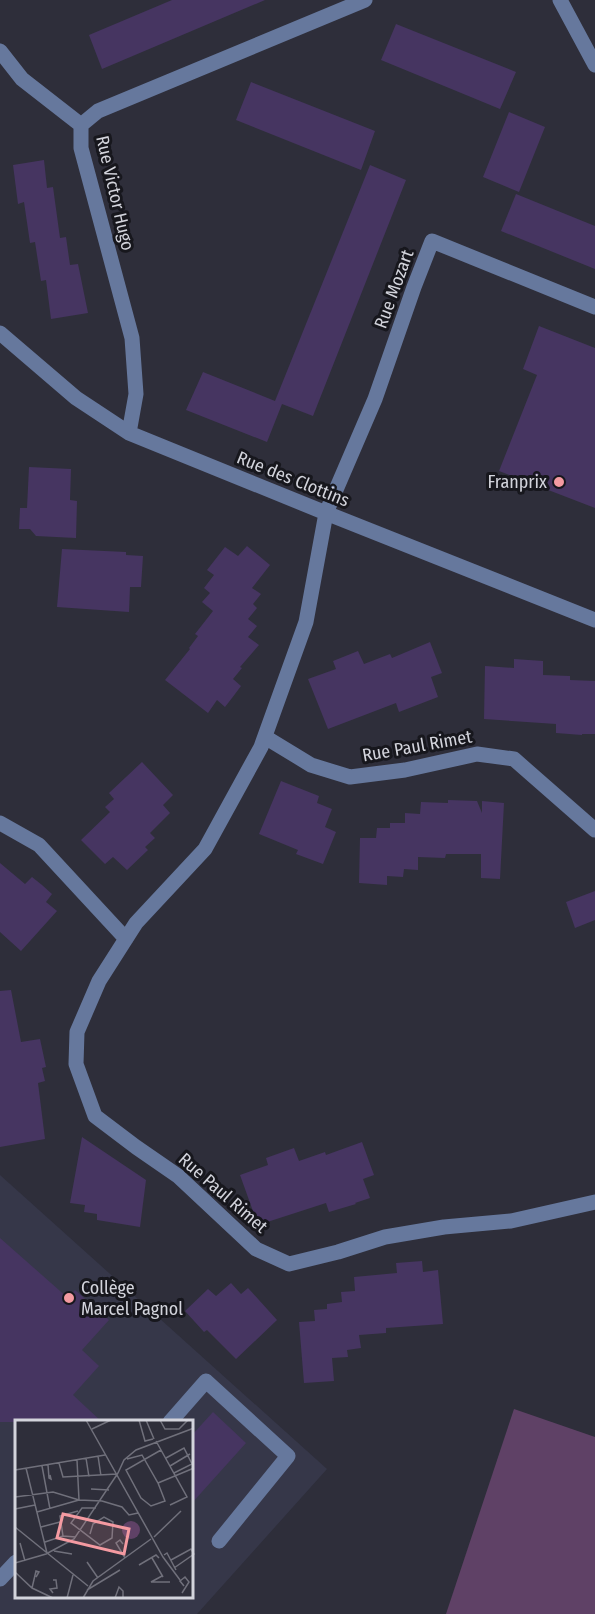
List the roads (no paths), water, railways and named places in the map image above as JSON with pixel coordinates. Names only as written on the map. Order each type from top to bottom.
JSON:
[{"type":"street","name":"Rue Victor Hugo","points":[[129,433],[136,394],[132,338],[81,148],[81,125],[98,111],[365,0]]},
{"type":"street","points":[[560,0],[595,65]]},
{"type":"street","points":[[0,51],[22,80],[81,125]]},
{"type":"street","name":"Rue Mozart","points":[[326,513],[375,399],[432,241],[595,307]]},
{"type":"street","name":"Rue des Clottins","points":[[0,333],[76,398],[129,433],[595,620]]},
{"type":"street","name":"Rue Paul Rimet","points":[[326,513],[306,622],[261,747],[205,849],[136,923],[99,981],[77,1032],[76,1064],[95,1116],[178,1176],[256,1249],[289,1264],[385,1237],[444,1227],[511,1221],[595,1202]]},
{"type":"street","name":"Rue Paul Rimet","points":[[265,737],[310,765],[350,777],[405,770],[477,754],[514,759],[595,830]]},
{"type":"street","points":[[0,823],[39,845],[126,939]]},
{"type":"street","points":[[172,1420],[206,1381],[288,1456],[219,1541]]},
{"type":"street","points":[[0,1579],[15,1563]]},
{"type":"place","name":"Franprix","points":[[559,482]]},
{"type":"place","name":"Collège Marcel Pagnol","points":[[69,1298]]}]
